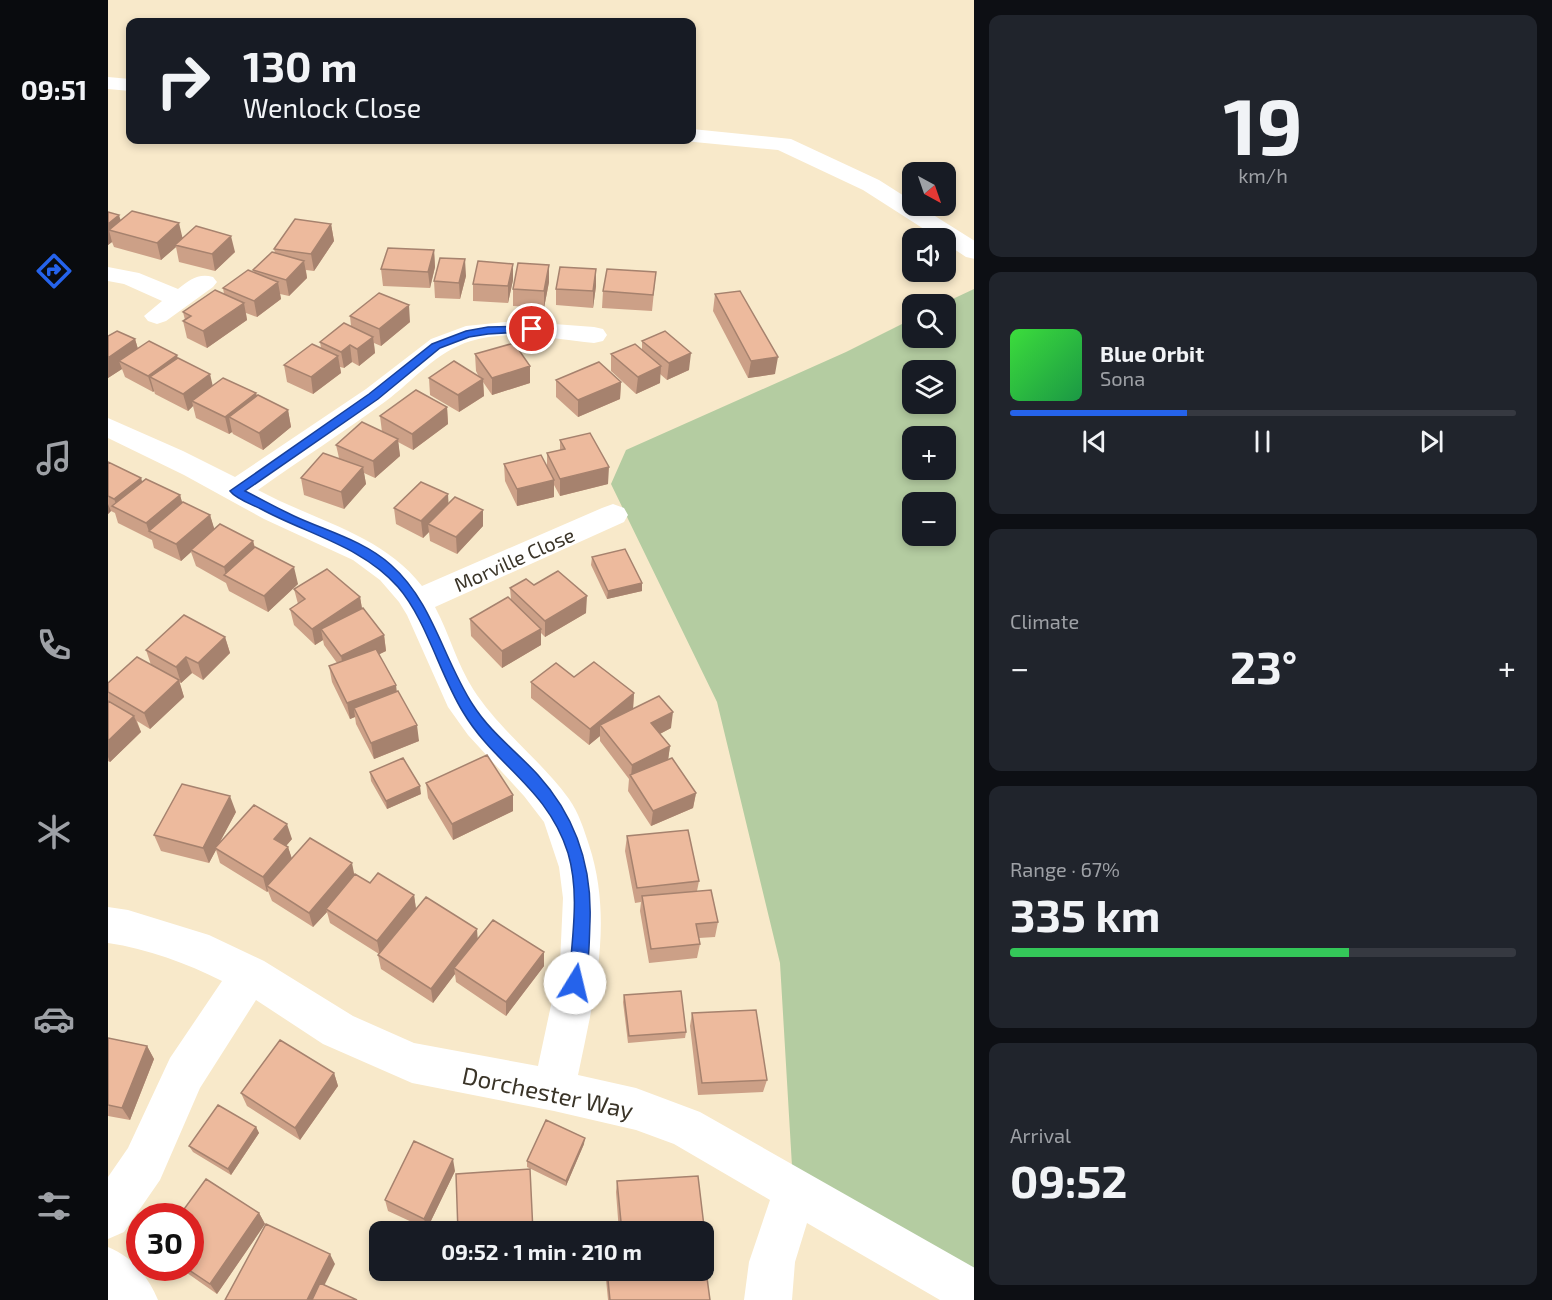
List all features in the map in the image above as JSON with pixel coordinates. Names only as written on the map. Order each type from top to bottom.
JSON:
[{"type":"street","points":[[108,83],[126,85]]},
{"type":"street","points":[[696,136],[783,144],[871,185],[974,251]]},
{"type":"street","points":[[108,274],[130,278],[180,299]]},
{"type":"street","points":[[157,316],[204,282]]},
{"type":"street","points":[[236,491],[374,396],[423,355],[450,340],[466,334],[507,329],[594,335]]},
{"type":"street","points":[[108,427],[288,518],[359,549],[398,579],[415,602],[469,711],[496,743],[533,780],[559,813],[576,854],[583,892],[579,961],[554,1090]]},
{"type":"street","name":"Morville Close","points":[[415,602],[613,515]]},
{"type":"street","name":"Dorchester Way","points":[[108,925],[128,928],[195,948],[249,974],[338,1030],[412,1064],[554,1090],[636,1109],[685,1127],[974,1293]]},
{"type":"street","points":[[108,1216],[144,1164],[185,1073],[249,974]]},
{"type":"street","points":[[768,1300],[772,1262],[795,1191]]},
{"type":"street","points":[[108,1270],[134,1300]]},
{"type":"green space","points":[[974,289],[974,1283],[793,1183],[780,963],[717,702],[611,484],[626,450],[846,352],[902,324],[902,348],[956,348],[956,297]]},
{"type":"building","points":[[132,211],[179,223],[157,243],[109,230]]},
{"type":"building","points":[[108,212],[119,215],[108,224]]},
{"type":"building","points":[[295,219],[331,224],[311,254],[274,249]]},
{"type":"building","points":[[196,226],[231,236],[212,254],[175,245]]},
{"type":"building","points":[[388,248],[434,250],[428,272],[381,269]]},
{"type":"building","points":[[272,252],[304,261],[286,280],[253,270]]},
{"type":"building","points":[[440,258],[465,259],[459,283],[434,281]]},
{"type":"building","points":[[478,261],[513,264],[508,286],[473,284]]},
{"type":"building","points":[[518,263],[549,265],[544,291],[513,289]]},
{"type":"building","points":[[560,267],[596,269],[593,291],[556,289]]},
{"type":"building","points":[[607,269],[656,272],[653,295],[603,291]]},
{"type":"building","points":[[248,270],[278,282],[254,301],[223,288]]},
{"type":"building","points":[[215,290],[244,303],[203,331],[183,321],[191,316],[183,312]]},
{"type":"building","points":[[740,291],[778,357],[751,361],[715,294]]},
{"type":"building","points":[[379,293],[409,305],[379,329],[350,316]]},
{"type":"building","points":[[344,323],[373,337],[357,349],[350,345],[341,352],[320,342]]},
{"type":"building","points":[[117,331],[135,339],[108,358],[108,336]]},
{"type":"building","points":[[665,331],[691,353],[669,363],[642,341]]},
{"type":"building","points":[[149,341],[177,355],[148,376],[119,361]]},
{"type":"building","points":[[514,343],[530,366],[492,378],[475,354]]},
{"type":"building","points":[[312,344],[338,356],[311,377],[284,365]]},
{"type":"building","points":[[635,344],[661,366],[638,377],[611,354]]},
{"type":"building","points":[[178,358],[210,374],[183,394],[150,377]]},
{"type":"building","points":[[454,361],[483,379],[458,395],[429,378]]},
{"type":"building","points":[[599,362],[621,382],[578,400],[556,380]]},
{"type":"building","points":[[223,378],[256,393],[225,417],[192,401]]},
{"type":"building","points":[[416,390],[447,407],[412,434],[380,416]]},
{"type":"building","points":[[258,395],[288,410],[259,433],[229,417]]},
{"type":"building","points":[[362,422],[398,439],[373,461],[336,445]]},
{"type":"building","points":[[590,433],[609,467],[560,479],[547,453],[565,449],[560,440]]},
{"type":"building","points":[[323,453],[363,467],[341,492],[301,478]]},
{"type":"building","points":[[541,455],[554,480],[517,489],[504,464]]},
{"type":"building","points":[[108,462],[141,478],[114,499],[108,496]]},
{"type":"building","points":[[146,479],[180,495],[146,523],[112,506]]},
{"type":"building","points":[[421,482],[448,494],[421,521],[394,508]]},
{"type":"building","points":[[455,497],[483,510],[456,537],[428,524]]},
{"type":"building","points":[[183,502],[210,515],[176,544],[149,531]]},
{"type":"building","points":[[220,524],[253,541],[224,567],[191,550]]},
{"type":"building","points":[[255,547],[294,567],[264,596],[224,575]]},
{"type":"building","points":[[625,549],[642,583],[608,591],[592,557]]},
{"type":"building","points":[[327,569],[360,597],[312,629],[290,609],[305,599],[294,589]]},
{"type":"building","points":[[558,571],[587,596],[545,621],[510,588],[526,579],[534,585]]},
{"type":"building","points":[[508,597],[541,629],[502,651],[470,619]]},
{"type":"building","points":[[363,608],[384,635],[341,656],[321,629]]},
{"type":"building","points":[[184,615],[225,637],[198,663],[186,657],[176,667],[146,650]]},
{"type":"building","points":[[376,649],[396,685],[347,703],[329,666]]},
{"type":"building","points":[[137,657],[179,680],[144,713],[108,692],[108,683]]},
{"type":"building","points":[[594,662],[634,693],[590,729],[531,682],[556,663],[574,677]]},
{"type":"building","points":[[398,691],[417,725],[371,743],[354,708]]},
{"type":"building","points":[[659,696],[673,712],[651,723],[670,746],[632,765],[600,725]]},
{"type":"building","points":[[108,701],[134,716],[108,741]]},
{"type":"building","points":[[487,755],[513,795],[452,824],[426,783]]},
{"type":"building","points":[[403,758],[420,786],[386,801],[370,772]]},
{"type":"building","points":[[672,758],[696,793],[653,811],[630,775]]},
{"type":"building","points":[[182,784],[230,796],[203,848],[154,835]]},
{"type":"building","points":[[254,805],[287,824],[274,839],[288,847],[263,877],[215,848]]},
{"type":"building","points":[[688,830],[699,881],[637,888],[627,836]]},
{"type":"building","points":[[310,838],[352,863],[309,913],[267,886]]},
{"type":"building","points":[[378,873],[414,895],[377,941],[326,909],[355,874],[370,883]]},
{"type":"building","points":[[711,890],[718,922],[696,924],[700,944],[651,949],[642,896]]},
{"type":"building","points":[[426,897],[477,929],[431,989],[378,955]]},
{"type":"building","points":[[493,920],[544,952],[506,1002],[454,968]]},
{"type":"building","points":[[681,991],[686,1032],[629,1036],[624,995]]},
{"type":"building","points":[[756,1010],[767,1080],[702,1083],[692,1013]]},
{"type":"building","points":[[108,1038],[147,1046],[122,1108],[108,1105]]},
{"type":"building","points":[[280,1040],[334,1073],[295,1128],[241,1093]]},
{"type":"building","points":[[218,1105],[256,1127],[228,1169],[189,1146]]},
{"type":"building","points":[[546,1120],[585,1138],[566,1181],[527,1161]]},
{"type":"building","points":[[414,1141],[453,1159],[424,1219],[385,1200]]},
{"type":"building","points":[[530,1169],[532,1221],[458,1221],[456,1174]]},
{"type":"building","points":[[698,1176],[703,1221],[621,1221],[617,1181]]},
{"type":"building","points":[[206,1179],[259,1213],[210,1284],[204,1280],[204,1203],[188,1203]]},
{"type":"building","points":[[266,1224],[330,1254],[307,1300],[225,1300]]},
{"type":"building","points":[[608,1281],[707,1281],[710,1300],[610,1300]]},
{"type":"building","points":[[320,1283],[357,1300],[312,1300]]},
{"type":"route","points":[[532,329],[488,330],[466,334],[436,346],[392,383],[236,491],[288,518],[359,549],[384,566],[404,585],[422,614],[469,711],[496,743],[533,780],[559,813],[576,854],[583,892],[579,961],[575,983]]}]
